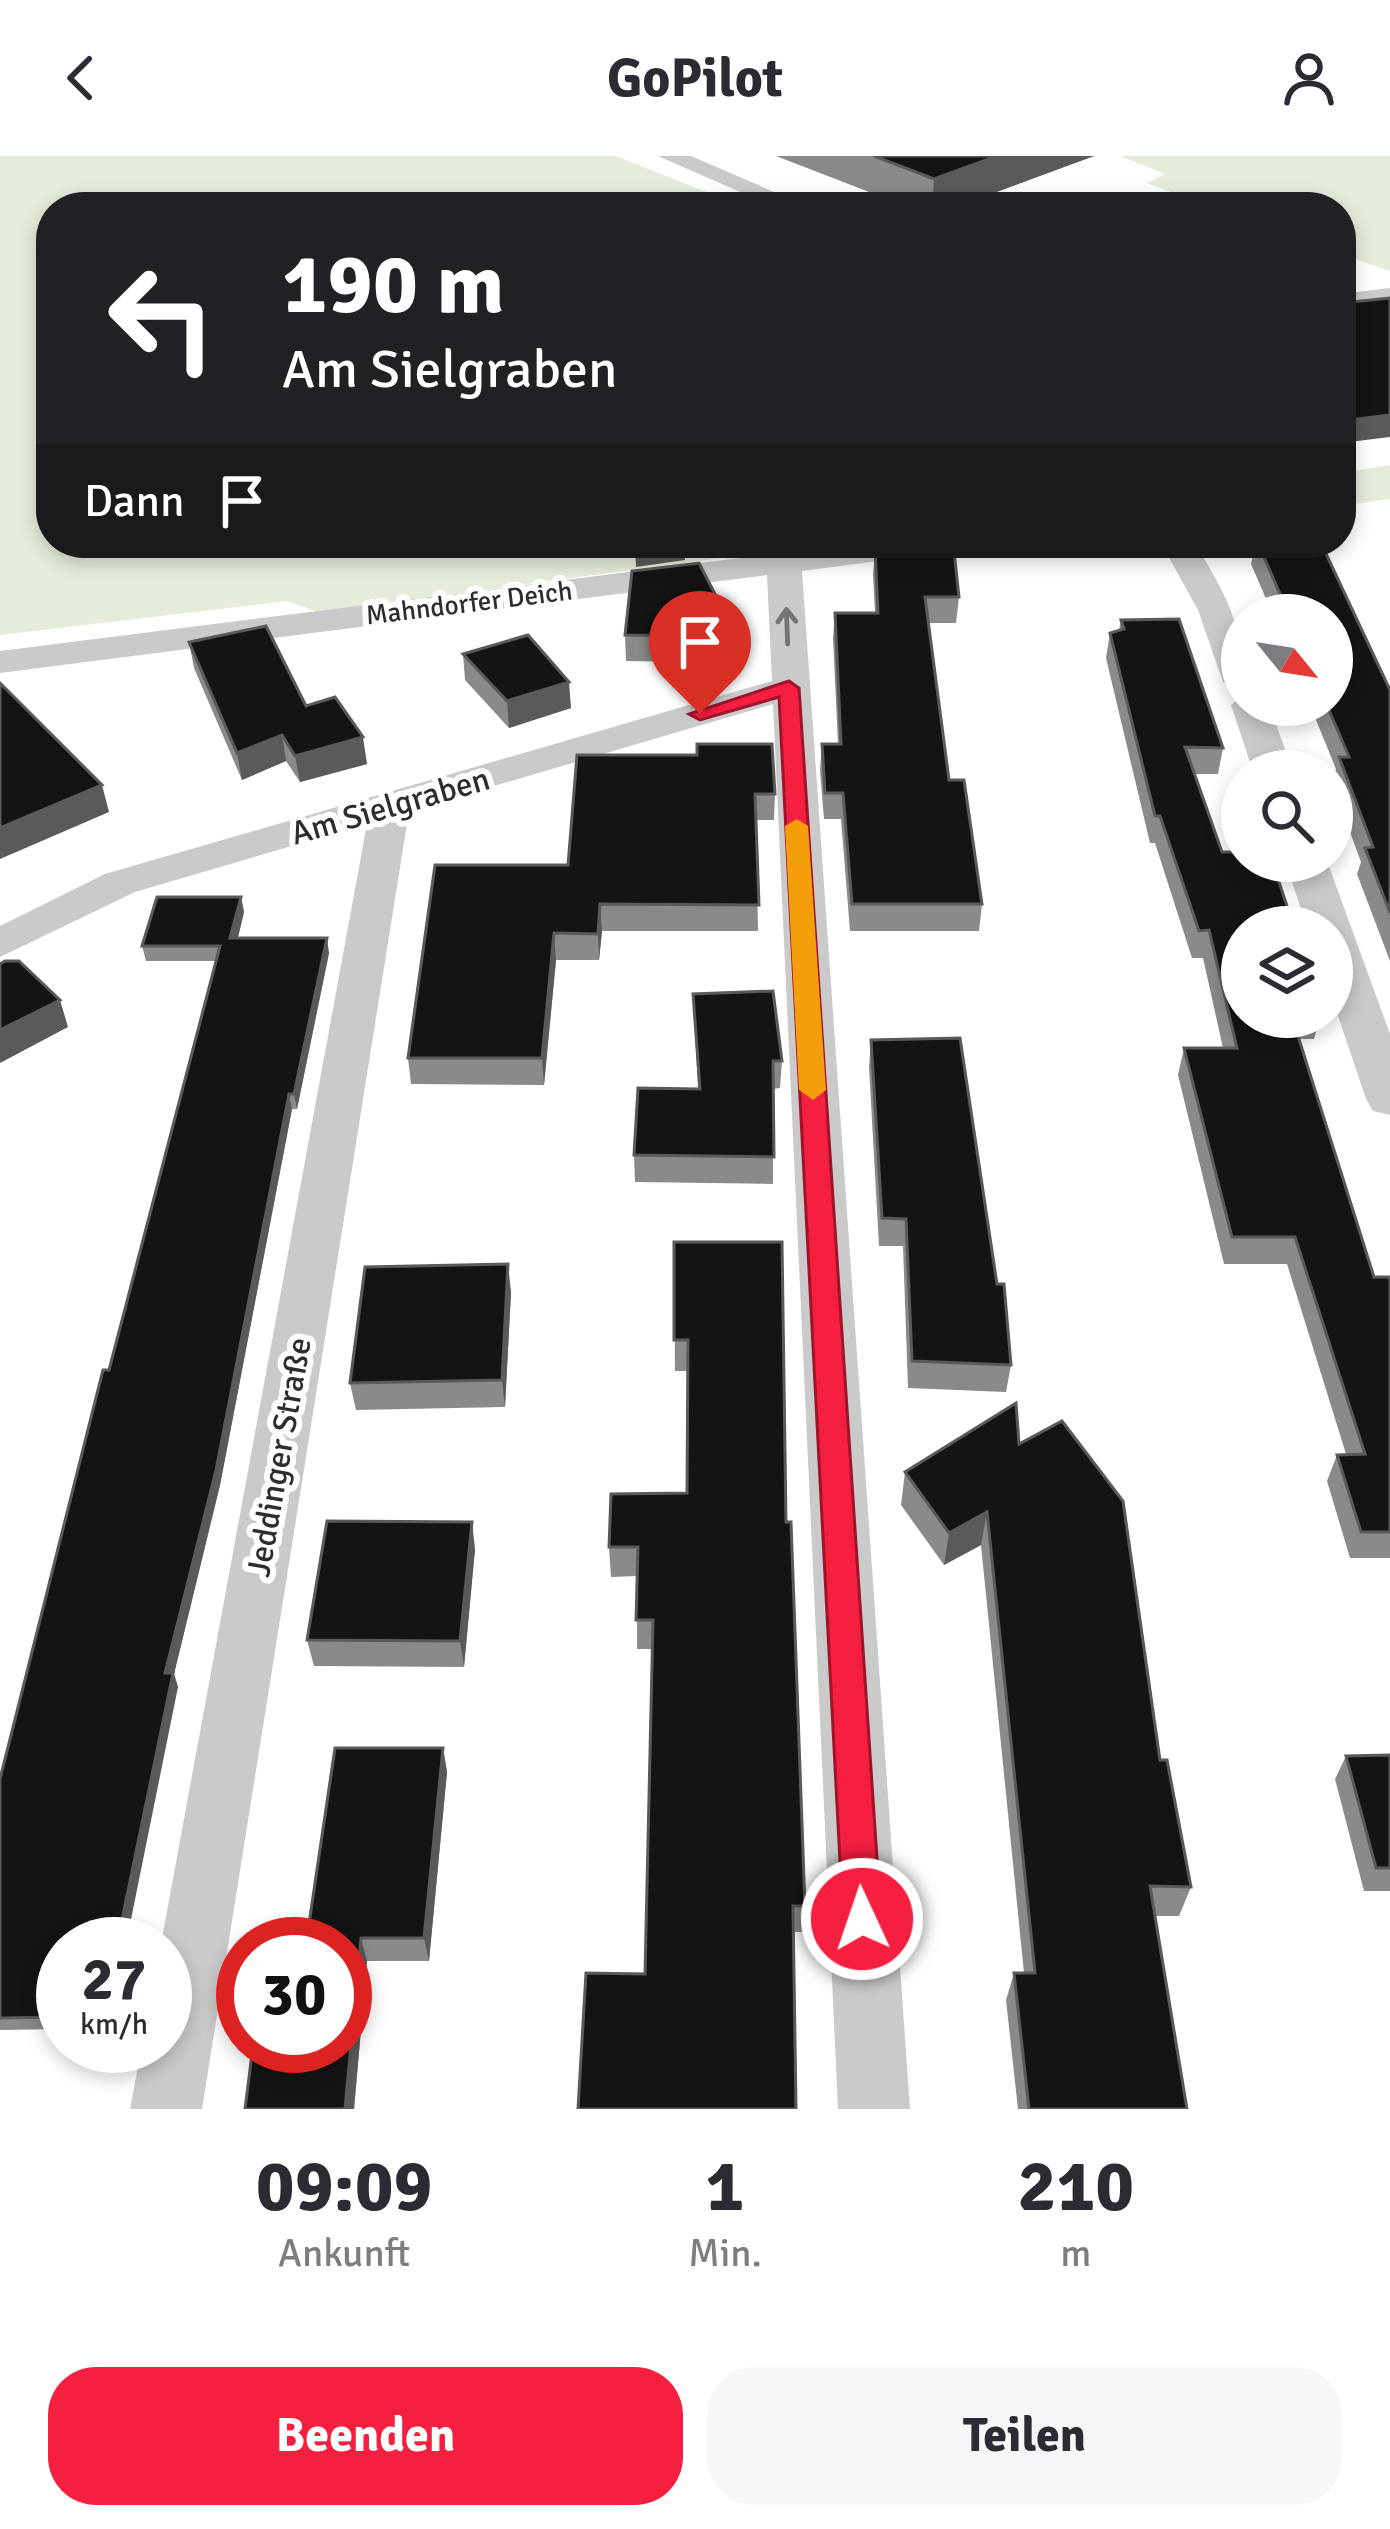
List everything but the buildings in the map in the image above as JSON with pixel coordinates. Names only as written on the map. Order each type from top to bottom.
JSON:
[{"type":"street","points":[[670,156],[759,192]]},
{"type":"street","points":[[1356,300],[1390,296]]},
{"type":"street","name":"Mahndorfer Deich","points":[[0,662],[764,558]]},
{"type":"street","points":[[793,558],[789,688],[874,2109]]},
{"type":"street","points":[[1187,558],[1221,624]]},
{"type":"street","name":"Am Sielgraben","points":[[0,943],[120,883],[789,688]]},
{"type":"street","name":"Jeddinger Straße","points":[[166,2109],[390,806]]},
{"type":"street","points":[[1353,995],[1390,1099]]},
{"type":"green space","points":[[0,156],[616,156],[706,192],[36,192],[36,558],[721,558],[318,612],[287,601],[0,635]]},
{"type":"green space","points":[[1120,156],[1390,156],[1390,271],[1356,259],[1356,192],[1171,192],[1146,183],[1165,174]]},
{"type":"green space","points":[[1390,465],[1390,499],[1356,504],[1356,471]]},
{"type":"slow traffic","points":[[797,826],[813,1090]]},
{"type":"route","points":[[700,714],[789,688],[862,1919]]}]
